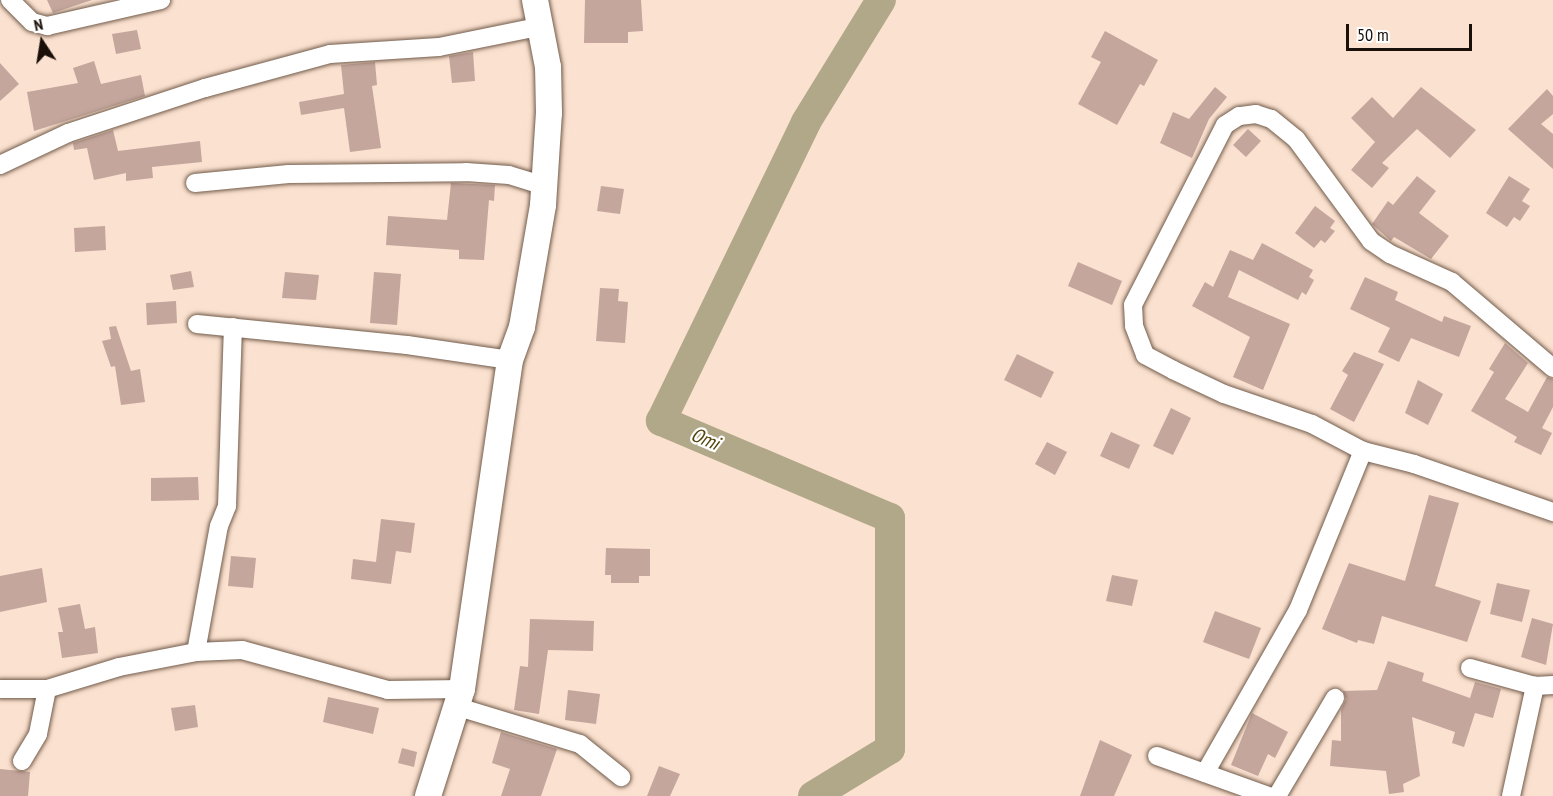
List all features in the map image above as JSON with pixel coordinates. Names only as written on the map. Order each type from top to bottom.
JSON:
[{"type":"main road","points":[[428,796],[459,698],[510,360],[522,327],[544,186],[549,113],[542,26],[535,0]]},
{"type":"street","points":[[10,0],[32,22],[47,26],[160,0]]},
{"type":"street","points":[[0,165],[68,133],[205,88],[330,54],[439,47],[542,26]]},
{"type":"street","points":[[1553,368],[1452,282],[1390,254],[1371,241],[1296,139],[1271,119],[1256,114],[1239,116],[1225,125],[1133,305],[1134,326],[1145,355],[1224,394],[1312,424],[1363,451],[1414,464],[1553,512]]},
{"type":"street","points":[[195,183],[289,174],[466,172],[509,175],[544,186]]},
{"type":"street","points":[[197,324],[510,360]]},
{"type":"street","points":[[196,652],[219,526],[228,506],[233,327]]},
{"type":"street","points":[[1205,773],[1298,610],[1363,451]]},
{"type":"street","points":[[0,689],[47,689],[119,667],[196,652],[242,650],[388,690],[459,698],[580,744],[621,777]]},
{"type":"street","points":[[1470,668],[1544,686],[1511,796]]},
{"type":"street","points":[[22,761],[38,734],[47,689]]},
{"type":"street","points":[[1277,796],[1335,698]]},
{"type":"street","points":[[1157,756],[1269,796]]},
{"type":"building","points":[[47,0],[92,0],[53,13]]},
{"type":"building","points":[[585,0],[641,0],[643,31],[628,32],[628,43],[584,43]]},
{"type":"building","points":[[137,30],[141,49],[116,54],[112,34]]},
{"type":"building","points":[[1105,31],[1158,60],[1144,86],[1140,84],[1117,125],[1078,104],[1101,62],[1091,57]]},
{"type":"building","points":[[473,52],[475,81],[452,83],[449,56]]},
{"type":"building","points":[[94,61],[101,84],[141,75],[145,96],[34,131],[27,92],[78,83],[73,68]]},
{"type":"building","points":[[375,62],[377,85],[372,86],[381,148],[350,152],[344,108],[301,115],[299,102],[344,94],[341,65]]},
{"type":"building","points":[[0,63],[19,84],[0,101]]},
{"type":"building","points":[[1215,87],[1227,97],[1209,119],[1192,158],[1160,143],[1173,112],[1189,119]]},
{"type":"building","points":[[1421,87],[1476,130],[1450,158],[1417,129],[1382,163],[1389,168],[1372,188],[1351,170],[1375,142],[1351,118],[1372,97],[1393,118]]},
{"type":"building","points":[[1547,89],[1553,96],[1553,114],[1541,124],[1553,134],[1553,169],[1508,129]]},
{"type":"building","points":[[1248,129],[1261,141],[1246,157],[1233,145]]},
{"type":"building","points":[[113,130],[118,151],[200,141],[202,162],[152,167],[153,178],[126,181],[126,173],[94,180],[87,148],[74,150],[73,143]]},
{"type":"building","points":[[1417,176],[1436,191],[1419,213],[1449,236],[1431,259],[1394,237],[1391,241],[1372,224],[1388,201],[1393,205]]},
{"type":"building","points":[[1509,176],[1530,189],[1522,201],[1530,206],[1520,221],[1514,217],[1507,227],[1486,213]]},
{"type":"building","points":[[451,183],[495,185],[494,201],[489,200],[484,260],[459,259],[459,250],[386,245],[388,216],[447,220]]},
{"type":"building","points":[[601,186],[624,189],[620,214],[597,211]]},
{"type":"building","points":[[1315,206],[1335,221],[1330,228],[1335,231],[1325,243],[1321,240],[1314,248],[1295,233]]},
{"type":"building","points":[[105,226],[106,250],[75,252],[74,228]]},
{"type":"building","points":[[1262,243],[1313,270],[1309,277],[1314,280],[1306,295],[1302,292],[1298,300],[1239,270],[1228,297],[1290,324],[1263,390],[1233,377],[1250,337],[1192,306],[1205,282],[1213,287],[1230,250],[1253,260]]},
{"type":"building","points":[[1078,262],[1122,281],[1112,305],[1068,286]]},
{"type":"building","points":[[191,271],[194,287],[173,290],[170,275]]},
{"type":"building","points":[[285,272],[319,275],[316,300],[282,298]]},
{"type":"building","points":[[374,272],[401,274],[397,325],[370,323]]},
{"type":"building","points":[[1365,277],[1398,292],[1395,300],[1442,322],[1444,316],[1471,326],[1459,357],[1411,338],[1399,362],[1378,352],[1390,328],[1350,309]]},
{"type":"building","points":[[600,288],[619,289],[618,301],[628,302],[625,343],[596,341]]},
{"type":"building","points":[[176,301],[177,323],[147,325],[146,303]]},
{"type":"building","points":[[116,326],[131,371],[140,369],[145,402],[121,405],[115,366],[111,367],[102,341],[111,339],[109,327]]},
{"type":"building","points":[[1505,343],[1528,363],[1505,399],[1528,412],[1547,377],[1553,379],[1553,407],[1542,428],[1552,433],[1541,455],[1514,442],[1517,437],[1471,411],[1494,372],[1489,369]]},
{"type":"building","points":[[1354,352],[1384,364],[1354,422],[1330,409],[1348,375],[1342,371]]},
{"type":"building","points":[[1017,354],[1054,372],[1041,398],[1004,380]]},
{"type":"building","points":[[1418,380],[1443,394],[1428,425],[1405,413]]},
{"type":"building","points":[[1171,408],[1191,418],[1173,455],[1153,446]]},
{"type":"building","points":[[1111,432],[1140,445],[1129,469],[1100,456]]},
{"type":"building","points":[[1047,442],[1067,452],[1055,475],[1035,464]]},
{"type":"building","points":[[198,477],[199,500],[151,501],[151,478]]},
{"type":"building","points":[[1429,495],[1459,503],[1435,586],[1481,601],[1467,642],[1382,616],[1374,644],[1358,640],[1357,643],[1322,629],[1349,563],[1405,581]]},
{"type":"building","points":[[381,519],[415,523],[411,553],[396,551],[391,584],[351,579],[353,559],[376,562]]},
{"type":"building","points":[[606,548],[650,549],[650,576],[639,576],[639,583],[611,583],[611,575],[605,575]]},
{"type":"building","points":[[231,556],[256,558],[253,588],[228,586]]},
{"type":"building","points":[[42,568],[47,602],[0,612],[0,576]]},
{"type":"building","points":[[1112,575],[1138,580],[1132,606],[1106,601]]},
{"type":"building","points":[[1497,583],[1530,590],[1522,622],[1490,614]]},
{"type":"building","points":[[80,604],[85,629],[95,627],[98,653],[62,658],[58,632],[63,632],[58,608]]},
{"type":"building","points":[[1215,611],[1261,628],[1249,659],[1203,642]]},
{"type":"building","points":[[1532,618],[1553,624],[1546,665],[1521,657]]},
{"type":"building","points":[[530,619],[594,621],[593,651],[548,650],[539,714],[514,710],[520,666],[528,667]]},
{"type":"building","points":[[1388,661],[1424,673],[1422,681],[1470,698],[1475,682],[1501,689],[1493,718],[1475,713],[1464,747],[1452,743],[1455,732],[1412,717],[1420,776],[1403,784],[1404,792],[1389,794],[1386,771],[1330,766],[1332,740],[1341,741],[1341,710],[1346,699],[1343,691],[1377,690]]},
{"type":"building","points":[[568,690],[600,694],[596,724],[565,720]]},
{"type":"building","points":[[328,697],[379,708],[373,734],[323,722]]},
{"type":"building","points":[[195,705],[198,727],[175,731],[171,708]]},
{"type":"building","points":[[1252,713],[1288,732],[1275,758],[1268,754],[1258,776],[1231,765]]},
{"type":"building","points":[[501,732],[557,749],[541,796],[501,796],[510,769],[492,763]]},
{"type":"building","points":[[1100,740],[1132,755],[1114,796],[1080,796]]},
{"type":"building","points":[[402,748],[417,752],[414,767],[398,763]]},
{"type":"building","points":[[659,766],[680,774],[670,796],[647,796]]},
{"type":"building","points":[[0,769],[30,772],[28,796],[0,796]]},
{"type":"waterway","name":"Omi","points":[[813,796],[890,749],[890,518],[661,421],[806,122],[881,0]]}]
